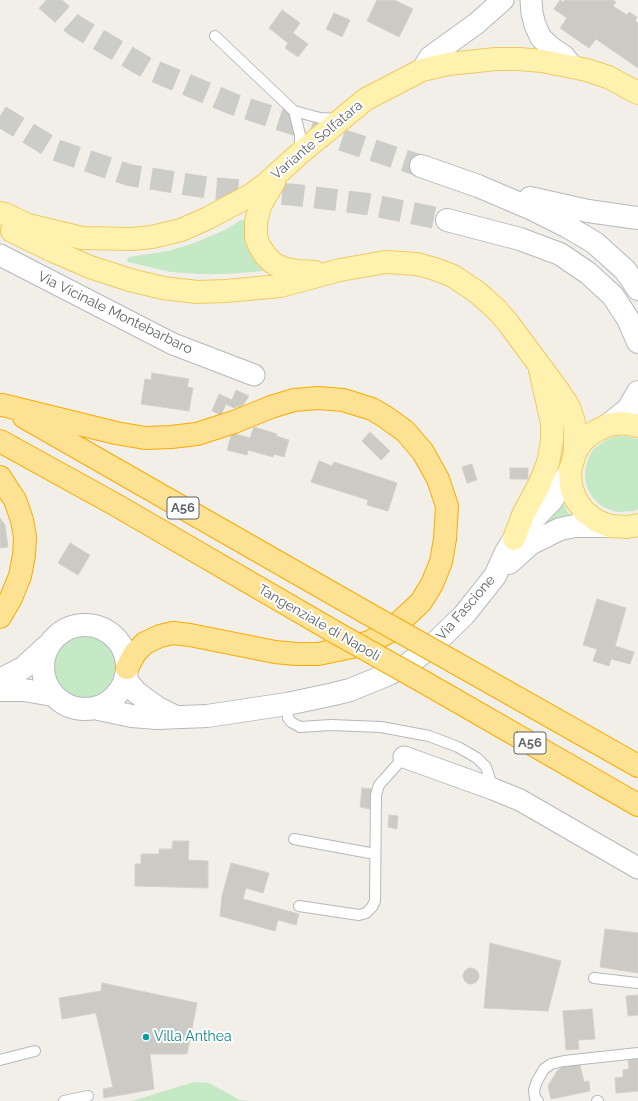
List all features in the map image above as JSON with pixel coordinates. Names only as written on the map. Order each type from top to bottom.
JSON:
[{"type":"highway","points":[[1,404],[116,433],[145,438],[171,438],[197,434],[294,400],[318,398],[343,400],[372,409],[405,431],[423,452],[438,479],[446,506],[445,538],[441,562],[432,584],[421,602],[388,632],[369,642],[318,654],[275,652],[173,633],[160,636],[145,643],[136,653],[126,674]]},
{"type":"highway","name":"A56","points":[[1,404],[638,766]]},
{"type":"highway","name":"Tangenziale di Napoli","points":[[0,441],[638,805]]},
{"type":"highway","points":[[0,477],[15,500],[22,520],[25,537],[24,556],[20,576],[11,598],[0,617]]},
{"type":"main road","name":"Variante Solfatara","points":[[0,214],[5,214],[28,225],[82,238],[132,240],[181,230],[221,212],[251,195],[366,99],[422,70],[448,64],[496,59],[527,59],[572,66],[608,77],[638,93]]},
{"type":"main road","points":[[293,160],[273,183],[260,206],[256,222],[256,237],[259,245],[269,259],[282,268],[315,272],[340,270],[386,262],[402,262],[423,266],[453,276],[466,283],[488,300],[509,324],[569,407],[574,422],[575,435],[571,486],[576,500],[585,512],[596,521],[610,526]]},
{"type":"main road","points":[[421,166],[478,186],[568,227],[595,243],[625,270],[638,289]]},
{"type":"main road","points":[[478,186],[588,211],[638,218]]},
{"type":"main road","points":[[447,220],[520,239],[560,254],[588,273],[613,296],[628,319],[638,342]]},
{"type":"main road","points":[[0,225],[90,267],[130,280],[163,288],[197,292],[262,289],[298,282],[340,270]]},
{"type":"main road","points":[[514,539],[523,515],[540,483],[548,463],[552,441],[552,423],[539,365]]},
{"type":"main road","points":[[573,462],[581,444],[588,436],[608,425],[628,409],[638,392]]},
{"type":"main road","points":[[608,425],[622,423],[638,426]]},
{"type":"main road","name":"Via Fascione","points":[[94,708],[132,716],[157,718],[207,716],[287,704],[350,690],[407,665],[429,649],[464,615],[495,576],[514,539],[552,500],[573,462]]},
{"type":"main road","points":[[495,576],[530,544],[560,529],[575,526],[610,526],[627,528],[638,525]]},
{"type":"main road","points":[[0,680],[23,668],[47,646],[55,636],[65,629],[77,625],[90,625],[102,628],[113,634],[121,644],[126,656],[126,674],[121,690],[114,698],[94,708],[83,709],[72,707],[62,702],[53,695],[46,684],[42,672],[43,659],[47,646]]},
{"type":"main road","name":"Via Fascione","points":[[126,674],[136,692],[158,708],[179,718]]},
{"type":"main road","points":[[0,690],[24,690],[53,695]]},
{"type":"street","points":[[422,70],[430,57],[477,24],[503,0]]},
{"type":"street","points":[[531,0],[535,25],[541,38],[564,56],[572,66]]},
{"type":"street","name":"Via Vicinale Montebarbaro","points":[[0,255],[174,344],[254,375]]},
{"type":"street","points":[[404,757],[520,800],[638,868]]},
{"type":"lane","points":[[215,36],[294,111],[320,118],[341,119]]},
{"type":"lane","points":[[293,160],[300,135],[294,111]]},
{"type":"lane","points":[[287,704],[288,718],[291,722],[300,727],[331,725],[382,727],[429,736],[458,747],[477,758],[486,767],[493,789]]},
{"type":"lane","points":[[299,906],[359,914],[366,913],[372,907],[375,901],[376,809],[379,785],[404,757]]},
{"type":"lane","points":[[294,839],[375,854]]},
{"type":"lane","points":[[594,978],[638,983]]},
{"type":"lane","points":[[0,1060],[35,1051]]},
{"type":"lane","points":[[538,1101],[535,1098],[534,1090],[537,1081],[544,1070],[552,1064],[564,1061],[638,1053]]},
{"type":"lane","points":[[64,1101],[88,1096]]},
{"type":"green space","points":[[241,220],[245,220],[267,269],[265,271],[226,274],[171,272],[128,262],[127,260],[129,257],[168,251],[194,243],[223,231]]},
{"type":"green space","points":[[616,436],[625,436],[638,439],[638,509],[635,511],[617,512],[600,505],[589,492],[586,483],[586,466],[593,449],[608,439]]},
{"type":"green space","points":[[562,501],[567,511],[573,518],[532,536]]},
{"type":"green space","points":[[85,635],[97,638],[108,645],[115,656],[118,668],[115,680],[108,691],[97,698],[85,701],[73,698],[62,691],[55,680],[52,668],[55,656],[62,645],[73,638]]},
{"type":"green space","points":[[194,1082],[209,1083],[240,1100],[249,1101],[132,1101]]},
{"type":"building","points":[[377,0],[394,0],[413,9],[399,37],[367,21]]},
{"type":"building","points":[[560,0],[564,2],[565,0],[612,0],[616,2],[613,6],[627,15],[629,12],[637,17],[635,21],[638,23],[638,68],[596,39],[589,48],[560,28],[567,18],[554,9]]},
{"type":"building","points":[[282,10],[300,23],[293,33],[308,44],[298,57],[285,48],[288,43],[269,28]]},
{"type":"building","points":[[334,13],[350,20],[342,37],[326,29]]},
{"type":"building","points":[[152,373],[189,379],[187,387],[193,388],[189,411],[141,404],[145,379],[151,380]]},
{"type":"building","points":[[236,390],[249,396],[243,405],[234,408],[226,404],[221,415],[212,411],[219,394],[232,400]]},
{"type":"building","points":[[254,427],[277,434],[276,436],[289,440],[284,457],[274,454],[273,457],[248,450],[247,455],[227,450],[232,433],[250,438]]},
{"type":"building","points":[[370,432],[390,451],[381,460],[362,441]]},
{"type":"building","points":[[319,461],[332,466],[334,462],[397,483],[388,511],[367,505],[368,500],[311,482]]},
{"type":"building","points":[[472,464],[477,480],[467,483],[462,467]]},
{"type":"building","points":[[510,468],[528,468],[528,479],[510,479]]},
{"type":"building","points":[[0,518],[5,525],[8,547],[0,548]]},
{"type":"building","points":[[70,543],[90,555],[78,575],[58,563]]},
{"type":"building","points":[[597,599],[626,608],[615,646],[634,652],[630,664],[611,659],[609,666],[593,661],[597,649],[583,645]]},
{"type":"building","points":[[362,788],[372,789],[370,809],[360,807]]},
{"type":"building","points":[[389,815],[398,816],[397,829],[388,827]]},
{"type":"building","points":[[173,841],[189,841],[188,860],[208,861],[208,888],[135,886],[135,864],[141,864],[141,854],[159,854],[159,849],[172,849]]},
{"type":"building","points":[[231,863],[269,873],[263,893],[246,888],[243,899],[299,914],[296,925],[278,920],[275,931],[220,916],[222,896]]},
{"type":"building","points":[[605,929],[638,933],[638,973],[600,967]]},
{"type":"building","points":[[490,943],[561,961],[548,1011],[484,1008]]},
{"type":"building","points":[[468,968],[474,968],[479,973],[477,982],[474,984],[468,984],[463,979],[463,973]]},
{"type":"building","name":"Villa Anthea","points":[[102,983],[197,1003],[187,1054],[150,1054],[154,1089],[104,1098],[103,1089],[113,1087],[96,1013],[62,1019],[59,998],[101,991]]},
{"type":"building","points":[[638,995],[638,1015],[628,1016],[626,996]]},
{"type":"building","points":[[592,1009],[595,1039],[578,1040],[579,1049],[566,1050],[563,1011]]},
{"type":"building","points":[[638,1057],[638,1091],[616,1093],[615,1078],[623,1077],[623,1070],[629,1069],[628,1058]]},
{"type":"building","points":[[579,1061],[584,1082],[589,1081],[590,1091],[551,1099],[548,1086],[557,1071],[569,1062]]},
{"type":"tunnel","points":[[46,0],[74,25],[147,68],[233,104],[421,166]]},
{"type":"tunnel","points":[[0,116],[56,150],[129,175],[210,188],[296,195],[367,204],[447,220]]},
{"type":"place","name":"Villa Anthea","points":[[146,1037]]}]
